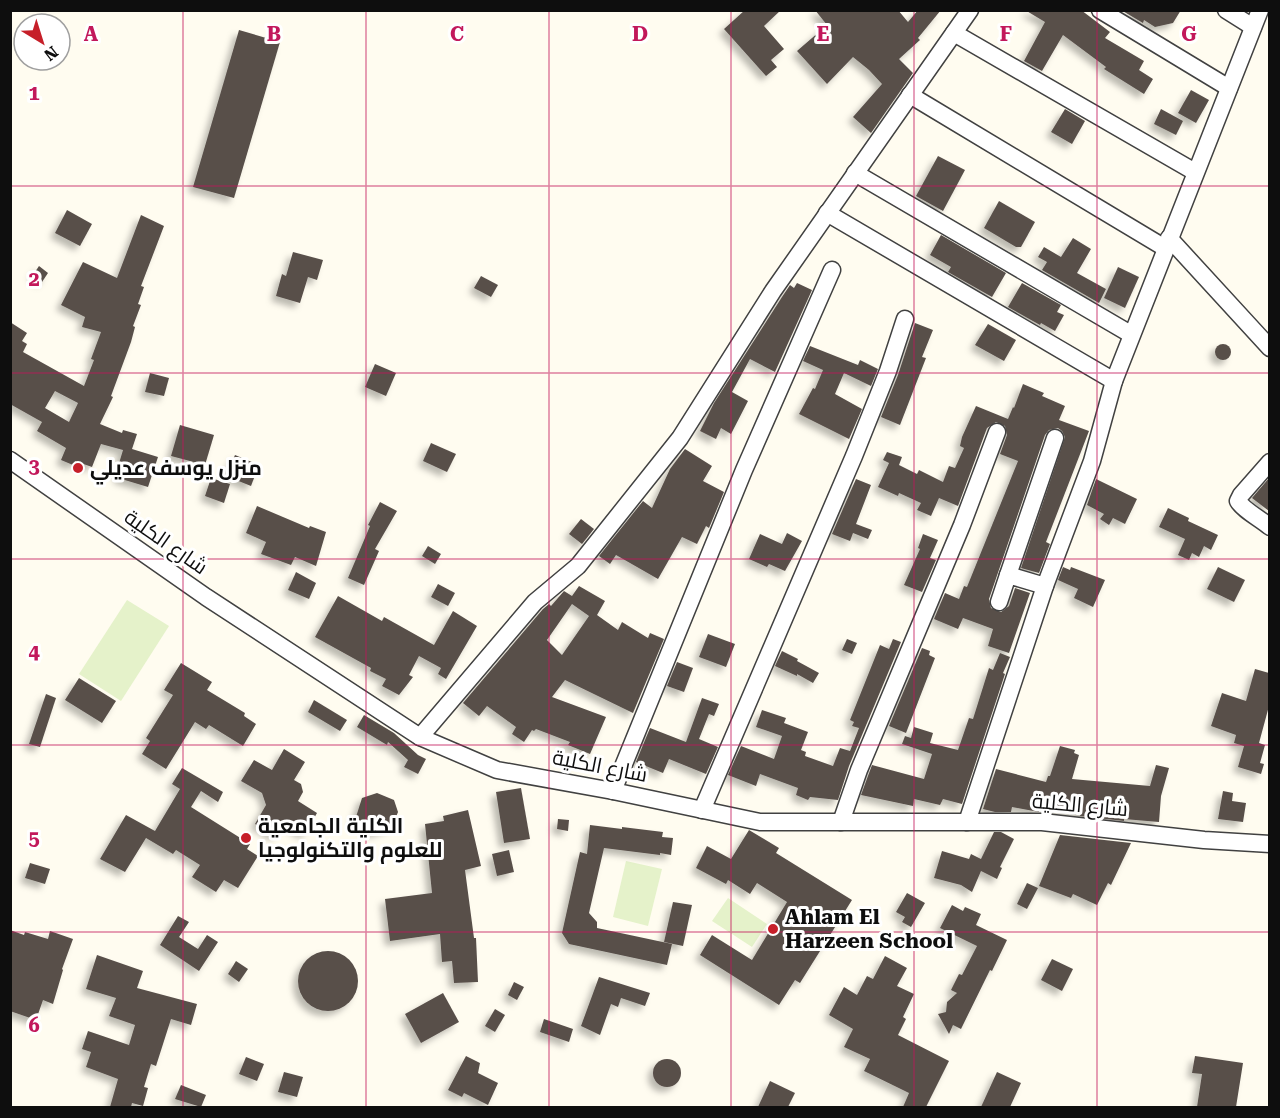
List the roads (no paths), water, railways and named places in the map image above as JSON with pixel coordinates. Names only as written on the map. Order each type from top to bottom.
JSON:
[{"type":"street","points":[[420,737],[535,602],[578,566],[680,438],[773,291],[970,10]]},
{"type":"street","points":[[1100,10],[1229,88]]},
{"type":"street","points":[[1226,10],[1253,27]]},
{"type":"street","points":[[967,822],[1045,586],[1092,461],[1113,381],[1260,10]]},
{"type":"street","points":[[954,33],[1195,172]]},
{"type":"street","points":[[910,95],[1167,243],[1269,348]]},
{"type":"street","points":[[855,173],[1132,333]]},
{"type":"street","points":[[827,213],[1113,381]]},
{"type":"street","points":[[613,791],[744,470],[832,270]]},
{"type":"street","points":[[702,810],[854,456],[888,371],[904,319]]},
{"type":"street","points":[[842,822],[859,770],[962,525],[997,432]]},
{"type":"street","points":[[999,602],[1055,438]]},
{"type":"street","name":"شارع الكلية","points":[[10,460],[206,597],[420,737],[497,770],[613,791],[760,822],[1042,822],[1204,840],[1269,844]]},
{"type":"street","points":[[1269,462],[1238,501],[1242,507],[1256,515],[1269,527]]},
{"type":"street","points":[[1008,575],[1045,586]]},
{"type":"place","name":"منزل يوسف عديلي","points":[[78,468]]},
{"type":"place","name":"الكلية الجامعية للعلوم والتكنولوجيا","points":[[246,838]]},
{"type":"place","name":"Ahlam El Harzeen School","points":[[773,929]]}]
